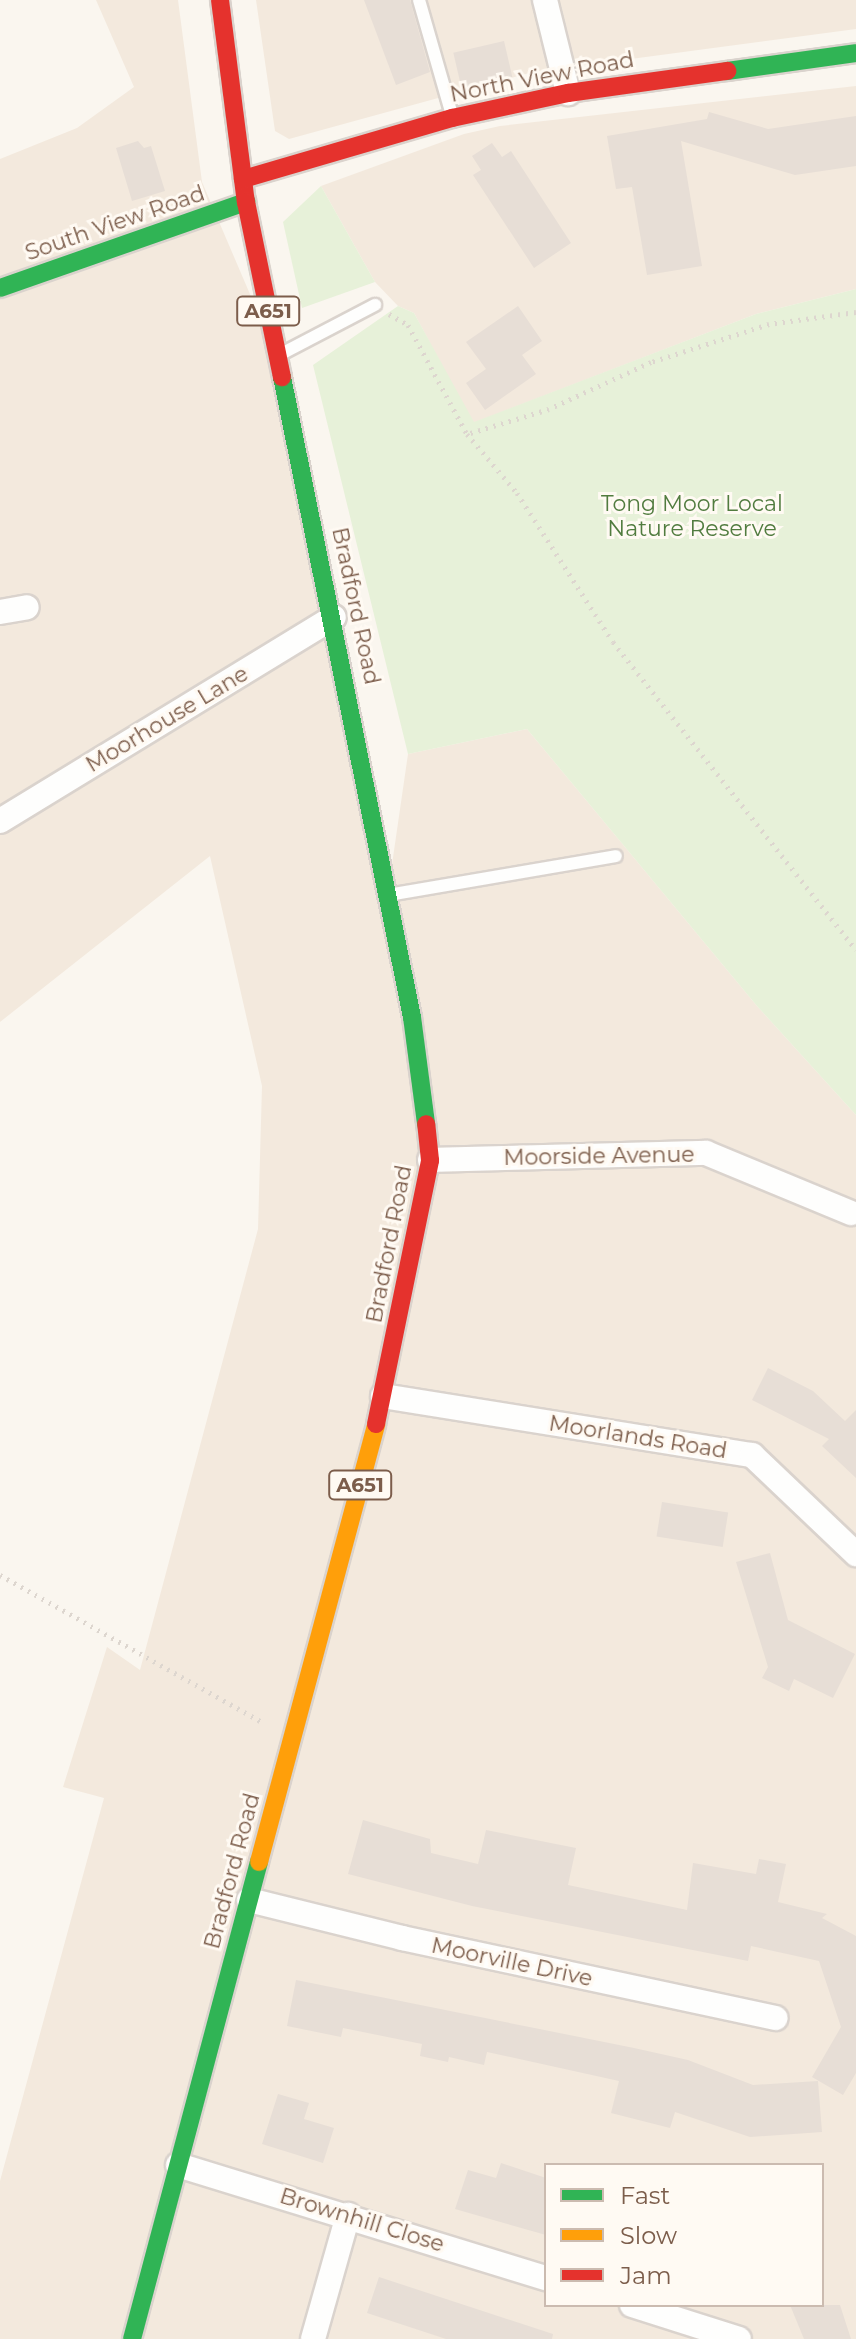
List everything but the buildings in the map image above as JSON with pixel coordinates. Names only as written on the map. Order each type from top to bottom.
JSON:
[{"type":"main road","name":"Bradford Road","points":[[132,2339],[383,1396],[430,1160],[412,1017],[334,617],[246,202],[220,0]]},
{"type":"main road","name":"North View Road","points":[[243,179],[452,118],[568,93],[856,53]]},
{"type":"main road","name":"South View Road","points":[[0,288],[246,202]]},
{"type":"street","points":[[545,0],[568,93]]},
{"type":"street","points":[[0,612],[27,607]]},
{"type":"street","name":"Moorhouse Lane","points":[[0,821],[334,617]]},
{"type":"street","name":"Moorside Avenue","points":[[430,1160],[706,1153],[851,1213]]},
{"type":"street","name":"Moorlands Road","points":[[383,1396],[752,1455],[856,1554]]},
{"type":"street","name":"Moorville Drive","points":[[249,1900],[402,1938],[776,2018]]},
{"type":"street","name":"Brownhill Close","points":[[178,2165],[544,2277]]},
{"type":"street","points":[[313,2339],[348,2215]]},
{"type":"street","points":[[638,2307],[730,2338]]},
{"type":"lane","points":[[419,0],[452,118]]},
{"type":"lane","points":[[276,355],[308,344],[375,305]]},
{"type":"lane","points":[[387,895],[616,856]]},
{"type":"path","points":[[375,305],[408,325],[467,434],[517,493],[613,642],[856,950]]},
{"type":"path","points":[[467,434],[549,409],[651,362],[769,324],[856,312]]},
{"type":"path","points":[[0,1575],[292,1739]]},
{"type":"shaded area","points":[[96,0],[178,0],[202,182],[276,355],[388,892],[408,754],[527,729],[757,1006],[856,1115],[856,2339],[0,2339],[0,2181],[104,1798],[63,1787],[107,1647],[140,1670],[258,1229],[262,1086],[210,856],[0,1022],[0,159],[77,128],[134,87]]},
{"type":"shaded area","points":[[256,0],[856,0],[856,29],[533,72],[289,139],[275,131]]},
{"type":"shaded area","points":[[856,86],[856,289],[756,314],[473,423],[414,313],[398,306],[375,282],[321,186],[464,134],[500,126]]},
{"type":"green space","points":[[321,186],[375,282],[302,308],[283,222]]},
{"type":"green space","name":"Tong Moor Local Nature Reserve","points":[[856,289],[856,1115],[757,1006],[527,729],[408,754],[313,365],[398,306],[414,313],[474,422],[756,314]]},
{"type":"traffic: fast","points":[[727,71],[856,53]]},
{"type":"traffic: fast","points":[[0,288],[246,202]]},
{"type":"traffic: fast","points":[[282,377],[412,1017],[426,1124]]},
{"type":"traffic: fast","points":[[132,2339],[259,1862]]},
{"type":"traffic: slow","points":[[259,1862],[376,1424]]},
{"type":"traffic: jam","points":[[220,0],[246,202],[282,377]]},
{"type":"traffic: jam","points":[[243,179],[452,118],[568,93],[727,71]]},
{"type":"traffic: jam","points":[[376,1424],[430,1160],[426,1124]]}]
